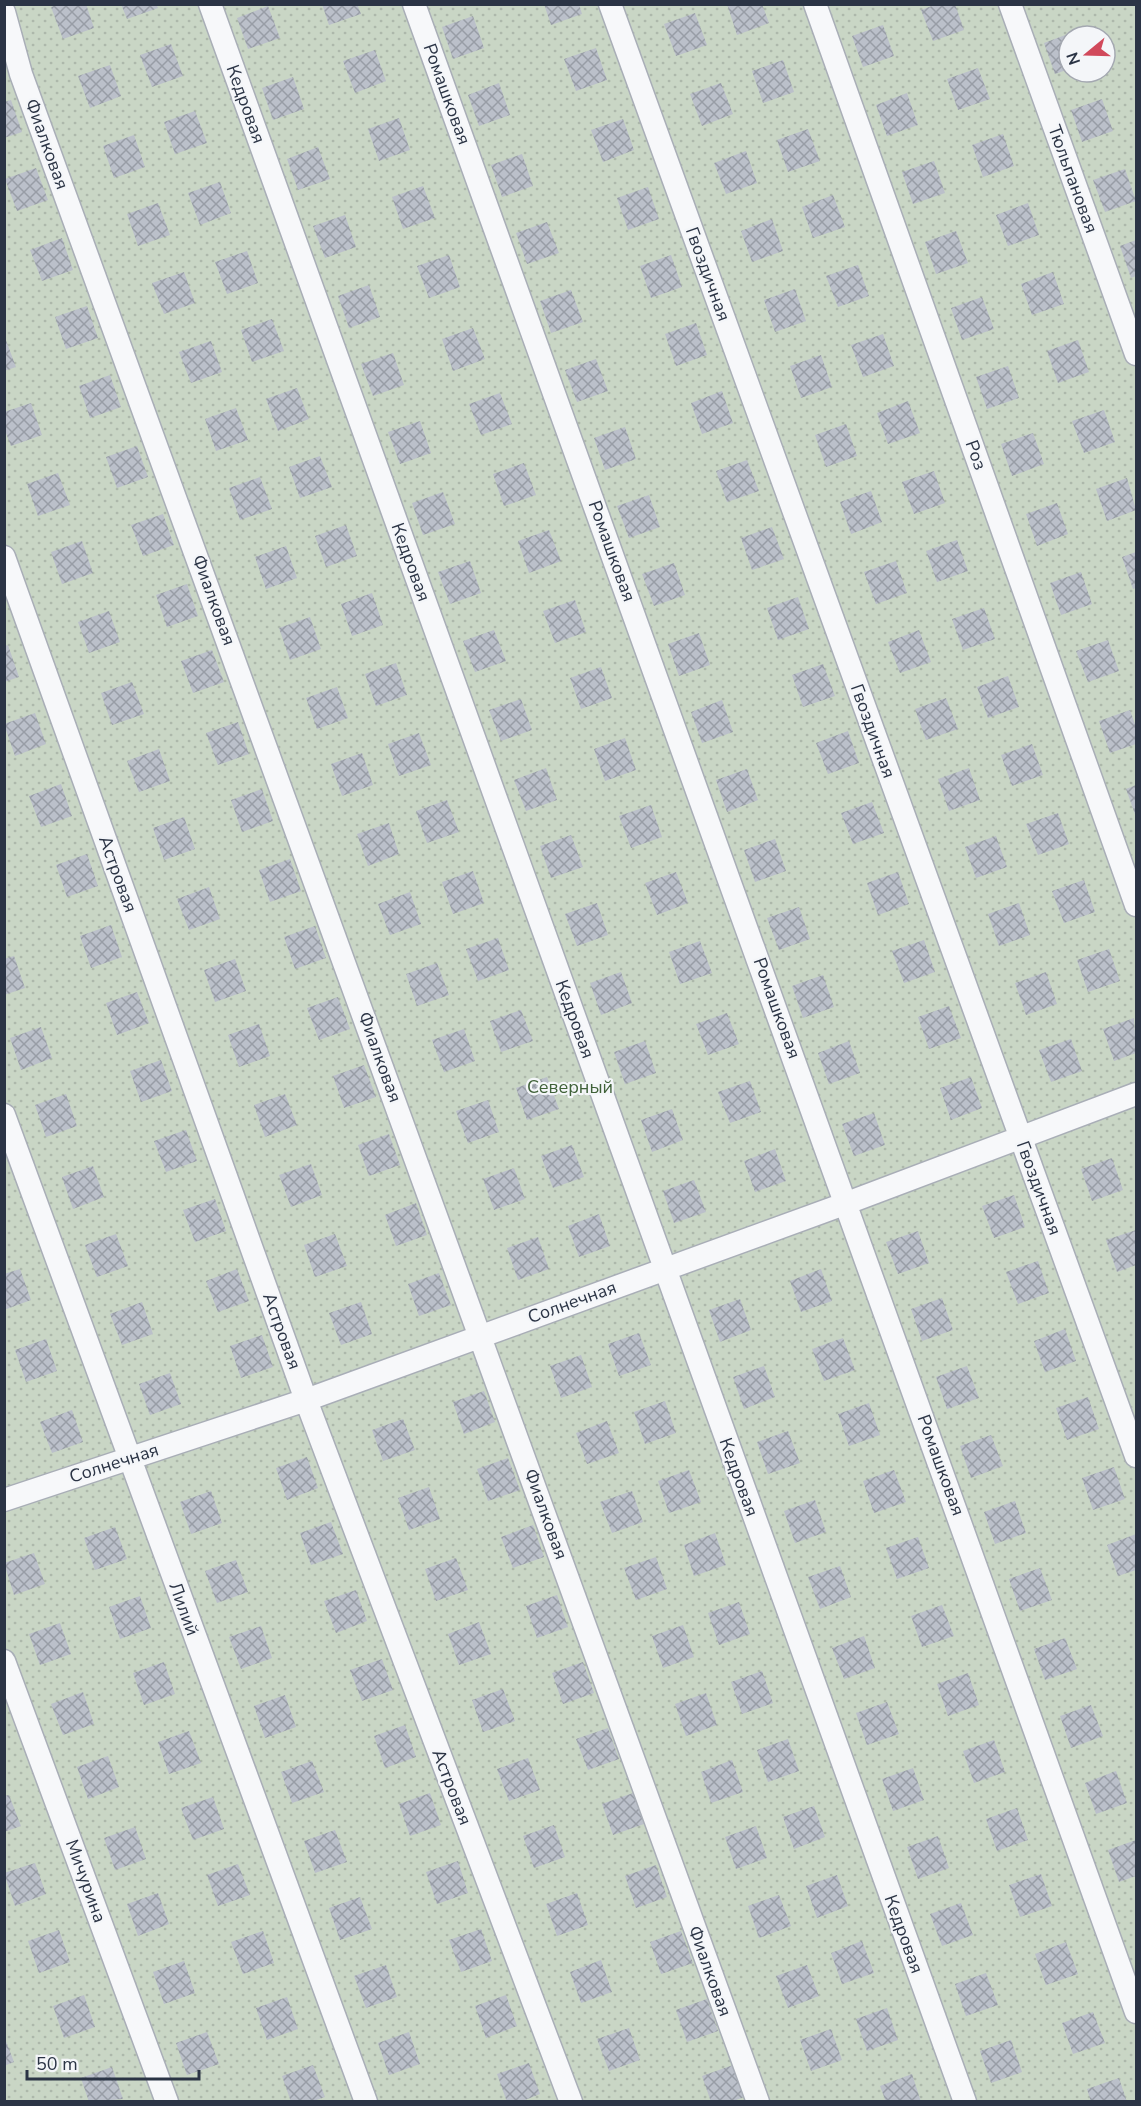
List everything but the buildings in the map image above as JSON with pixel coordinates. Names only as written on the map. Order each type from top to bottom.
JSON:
[{"type":"street","name":"Кедровая","points":[[210,4],[965,2102]]},
{"type":"street","name":"Ромашковая","points":[[414,4],[1137,2012]]},
{"type":"street","name":"Гвоздичная","points":[[610,4],[1137,1456]]},
{"type":"street","name":"Роз","points":[[815,4],[1137,905]]},
{"type":"street","name":"Тюльпановая","points":[[1010,4],[1137,354]]},
{"type":"street","name":"Фиалковая","points":[[4,12],[21,74],[758,2102]]},
{"type":"street","name":"Астровая","points":[[4,557],[306,1400],[570,2102]]},
{"type":"street","name":"Солнечная","points":[[4,1500],[306,1400],[847,1203],[1137,1094]]},
{"type":"street","name":"Лилий","points":[[4,1115],[366,2102]]},
{"type":"street","name":"Мичурина","points":[[4,1661],[167,2102]]},
{"type":"green space","name":"Северный","points":[[5,5],[1136,5],[1136,2101],[5,2101]]}]
